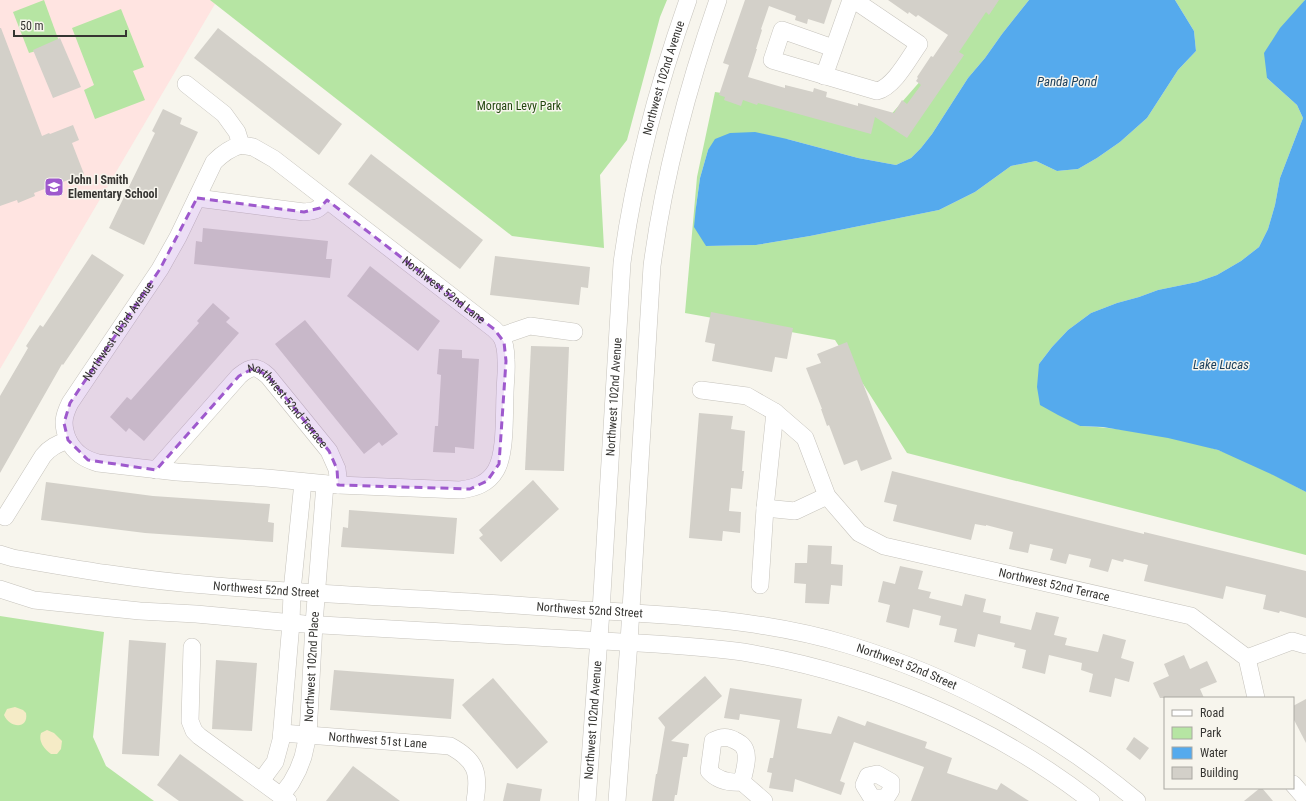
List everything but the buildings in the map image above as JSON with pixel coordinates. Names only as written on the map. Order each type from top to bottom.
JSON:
[{"type":"street","name":"Northwest 102nd Avenue","points":[[587,801],[601,611],[622,263],[627,224],[650,120],[688,0]]},
{"type":"street","points":[[617,801],[631,612],[652,266],[657,229],[679,129],[718,0]]},
{"type":"street","points":[[824,76],[851,0]]},
{"type":"street","points":[[833,48],[782,30],[772,60],[869,89],[882,90],[890,85],[919,44],[854,0]]},
{"type":"street","points":[[186,84],[224,114],[237,132],[241,145]]},
{"type":"street","name":"Northwest 103rd Avenue","points":[[68,440],[64,423],[65,413],[70,403],[160,269],[178,237],[214,162],[223,153],[241,145]]},
{"type":"street","name":"Northwest 52nd Lane","points":[[241,145],[253,147],[265,153],[494,329],[501,336]]},
{"type":"street","points":[[197,198],[304,212],[314,211],[320,208],[327,200]]},
{"type":"street","points":[[5,517],[43,456],[56,444],[68,440],[79,454],[88,460],[98,463],[156,470],[267,478],[331,485],[470,489],[487,481],[492,476],[499,464],[503,436],[506,362],[504,342],[501,336],[530,326],[574,332]]},
{"type":"street","name":"Northwest 52nd Terrace","points":[[156,470],[239,376],[246,370],[254,368],[261,369],[268,376],[329,451],[337,469],[338,477],[331,485]]},
{"type":"street","name":"Northwest 52nd Terrace","points":[[701,390],[747,396],[774,412],[805,438],[827,496],[859,533],[884,546],[1191,616],[1247,658]]},
{"type":"street","points":[[760,585],[765,508],[774,412]]},
{"type":"street","name":"Northwest 102nd Place","points":[[261,781],[275,762],[279,752],[282,732],[291,623],[292,591],[303,482]]},
{"type":"street","name":"Northwest 102nd Place","points":[[285,799],[303,757],[308,735],[316,592],[331,485]]},
{"type":"street","points":[[765,508],[795,511],[827,496]]},
{"type":"street","name":"Northwest 52nd Street","points":[[0,554],[12,558],[113,575],[204,585],[631,612],[715,619],[792,631],[850,646],[914,668],[969,693],[1022,720],[1083,759],[1130,799]]},
{"type":"street","points":[[0,589],[34,600],[140,611],[196,614],[291,623],[629,642],[742,652],[807,666],[868,683],[906,697],[972,726],[1032,760],[1091,801]]},
{"type":"street","points":[[1256,697],[1247,658],[1292,641],[1306,644]]},
{"type":"street","points":[[192,647],[190,721],[194,730],[199,736],[285,799]]},
{"type":"street","points":[[286,692],[310,694]]},
{"type":"street","name":"Northwest 51st Lane","points":[[282,732],[450,746],[469,759],[477,776],[475,801]]},
{"type":"street","points":[[742,782],[764,801]]},
{"type":"street","points":[[1294,785],[1306,799]]},
{"type":"highlighted area","points":[[197,198],[304,212],[320,208],[327,200],[494,329],[504,342],[506,361],[499,464],[487,481],[470,489],[338,485],[337,469],[329,451],[268,376],[254,368],[239,376],[156,470],[88,460],[68,440],[64,423],[70,403],[160,269]]},
{"type":"shaded area","name":"John I Smith Elementary School","points":[[0,0],[210,0],[215,4],[0,369]]},
{"type":"green space","points":[[44,0],[60,44],[29,53],[13,12]]},
{"type":"green space","name":"Morgan Levy Park","points":[[210,0],[667,0],[660,17],[627,140],[600,175],[604,248],[512,236]]},
{"type":"green space","points":[[991,0],[1029,0],[968,78],[932,134],[911,158],[896,165],[858,158],[787,139],[708,150],[700,178],[696,207],[706,246],[756,245],[810,236],[939,210],[975,192],[1011,166],[1036,161],[1057,171],[1078,169],[1120,142],[1147,118],[1178,70],[1196,51],[1194,31],[1175,0],[1305,0],[1267,78],[1297,105],[1303,118],[1280,178],[1275,205],[1268,229],[1259,247],[1241,261],[1217,275],[1197,282],[1158,290],[1091,313],[1068,330],[1039,364],[1080,426],[1150,434],[1202,445],[1218,450],[1263,469],[1306,492],[1306,555],[907,453],[835,340],[685,313],[697,177],[715,92],[888,118]]},
{"type":"green space","points":[[121,9],[144,67],[133,71],[145,100],[95,119],[84,90],[94,85],[72,28]]},
{"type":"green space","points":[[0,616],[104,632],[93,737],[106,766],[154,801],[0,801]]},
{"type":"sand","points":[[15,707],[26,713],[25,722],[22,725],[14,725],[10,723],[4,715],[7,709]]},
{"type":"sand","points":[[47,730],[54,733],[62,741],[61,749],[57,754],[51,754],[46,750],[41,742],[41,733]]},
{"type":"water","name":"Panda Pond","points":[[1029,0],[1175,0],[1194,31],[1196,51],[1178,70],[1147,118],[1120,142],[1078,169],[1057,171],[1036,161],[1011,166],[975,192],[939,210],[810,236],[756,245],[706,246],[694,227],[700,178],[708,150],[715,139],[730,133],[755,132],[858,158],[896,165],[911,158],[921,148],[932,134],[968,78]]},
{"type":"water","name":"Lake Lucas","points":[[1305,0],[1306,492],[1218,450],[1168,438],[1103,427],[1080,426],[1040,405],[1037,387],[1039,364],[1068,330],[1091,313],[1158,290],[1197,282],[1217,275],[1241,261],[1259,247],[1268,229],[1275,205],[1280,178],[1303,118],[1297,105],[1267,78],[1264,53],[1280,28]]},
{"type":"place","name":"John I Smith Elementary School","points":[[54,187]]}]
